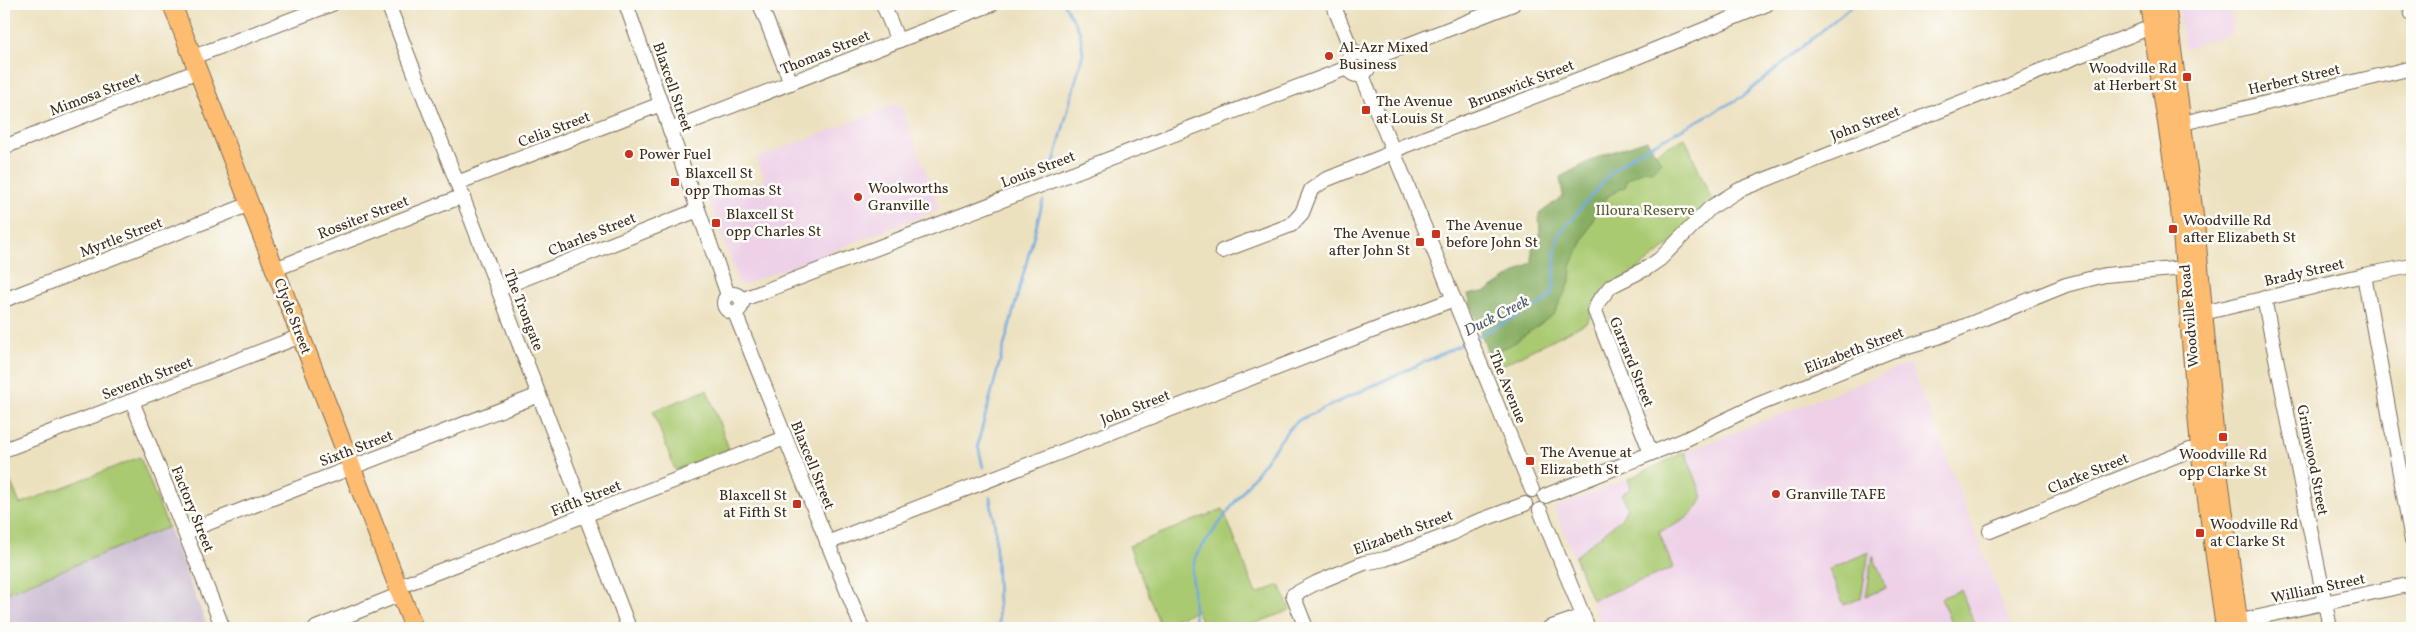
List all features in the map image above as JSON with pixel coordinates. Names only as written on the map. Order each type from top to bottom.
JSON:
[{"type":"main road","name":"Clyde Street","points":[[172,4],[414,628]]},
{"type":"main road","name":"Woodville Road","points":[[2150,4],[2180,209],[2200,449],[2233,627]]},
{"type":"main road","name":"Woodville Road","points":[[2166,4],[2183,123],[2233,627]]},
{"type":"street","name":"Mimosa Street","points":[[4,148],[332,4]]},
{"type":"street","name":"The Trongate","points":[[388,4],[628,628]]},
{"type":"street","name":"Blaxcell Street","points":[[626,4],[728,295]]},
{"type":"street","points":[[760,4],[791,83]]},
{"type":"street","points":[[883,4],[898,41]]},
{"type":"street","name":"Thomas Street","points":[[670,130],[898,41],[963,9],[992,4]]},
{"type":"street","points":[[1333,4],[1353,54]]},
{"type":"street","points":[[1368,60],[1513,4]]},
{"type":"street","name":"Brunswick Street","points":[[1222,251],[1291,225],[1302,213],[1311,190],[1325,180],[1393,151],[1767,4]]},
{"type":"street","points":[[2410,4],[2412,14]]},
{"type":"street","name":"John Street","points":[[1611,286],[1647,268],[1660,259],[1710,208],[1739,190],[2154,26]]},
{"type":"street","points":[[1361,53],[1368,60],[1369,67],[1362,75],[1351,74],[1347,68],[1347,61],[1353,54],[1361,53]]},
{"type":"street","name":"Louis Street","points":[[742,300],[1347,68]]},
{"type":"street","name":"Herbert Street","points":[[2183,123],[2412,68]]},
{"type":"street","name":"The Avenue","points":[[1362,75],[1532,490]]},
{"type":"street","name":"Celia Street","points":[[457,183],[661,104]]},
{"type":"street","name":"Rossiter Street","points":[[275,268],[463,196]]},
{"type":"street","name":"Myrtle Street","points":[[4,300],[250,204]]},
{"type":"street","name":"Charles Street","points":[[498,289],[698,210]]},
{"type":"street","name":"Brady Street","points":[[2203,313],[2364,275],[2412,266]]},
{"type":"street","name":"Elizabeth Street","points":[[1545,496],[1682,441],[1757,405],[1891,351],[1938,337],[2066,285],[2105,275],[2185,268]]},
{"type":"street","points":[[2364,275],[2412,540]]},
{"type":"street","name":"Garrard Street","points":[[1611,286],[1598,302],[1595,311],[1598,324],[1651,453]]},
{"type":"street","points":[[734,294],[742,300],[741,308],[735,313],[724,308],[723,302],[728,295],[734,294]]},
{"type":"street","name":"Grimwood Street","points":[[2264,298],[2330,628]]},
{"type":"street","name":"John Street","points":[[827,543],[1454,299]]},
{"type":"street","name":"Blaxcell Street","points":[[735,313],[862,628]]},
{"type":"street","name":"Seventh Street","points":[[4,450],[301,336]]},
{"type":"street","name":"Sixth Street","points":[[185,532],[539,394]]},
{"type":"street","name":"Factory Street","points":[[132,401],[223,628]]},
{"type":"street","name":"Fifth Street","points":[[316,628],[400,591],[785,438]]},
{"type":"street","name":"Clarke Street","points":[[1990,530],[2190,450],[2200,449]]},
{"type":"street","points":[[1532,490],[1541,491],[1545,496],[1544,505],[1540,510],[1529,509],[1525,504],[1525,497],[1532,490]]},
{"type":"street","name":"Elizabeth Street","points":[[1306,628],[1293,595],[1357,566],[1385,559],[1453,533],[1468,524],[1525,504]]},
{"type":"street","points":[[1540,510],[1585,622],[1549,628]]},
{"type":"street","name":"William Street","points":[[2233,627],[2246,620],[2412,584]]},
{"type":"shaded area","points":[[2178,4],[2229,4],[2234,33],[2185,48]]},
{"type":"shaded area","points":[[900,103],[940,210],[740,286],[710,201],[765,180],[757,158]]},
{"type":"shaded area","name":"Granville TAFE","points":[[1910,363],[2012,628],[1603,628],[1554,508],[1628,479],[1685,452]]},
{"type":"shaded area","points":[[168,527],[208,628],[4,628],[4,594]]},
{"type":"green space","name":"Illoura Reserve","points":[[1685,138],[1713,203],[1669,245],[1593,303],[1588,322],[1498,367],[1487,339],[1583,216],[1641,160]]},
{"type":"green space","points":[[1647,140],[1661,162],[1652,171],[1644,170],[1626,180],[1626,186],[1608,196],[1594,217],[1571,266],[1570,282],[1554,314],[1511,345],[1488,354],[1468,295],[1487,291],[1532,262],[1532,249],[1540,232],[1539,214],[1563,196],[1560,177],[1600,156]]},
{"type":"green space","points":[[707,390],[729,449],[675,470],[653,411]]},
{"type":"green space","points":[[1685,452],[1703,497],[1695,510],[1685,519],[1659,532],[1673,568],[1592,600],[1575,557],[1622,518],[1627,507],[1622,494],[1631,488],[1628,479]]},
{"type":"green space","points":[[140,457],[168,527],[4,594],[4,466],[20,504]]},
{"type":"green space","points":[[1223,509],[1256,594],[1280,585],[1290,610],[1244,628],[1204,628],[1197,611],[1160,625],[1129,546]]},
{"type":"green space","points":[[1869,552],[1861,598],[1844,605],[1829,569]]},
{"type":"green space","points":[[1873,555],[1886,588],[1866,596]]},
{"type":"green space","points":[[1961,590],[1975,625],[1968,628],[1953,628],[1941,598]]},
{"type":"waterway","points":[[1053,166],[1083,53],[1080,32],[1064,4]]},
{"type":"waterway","name":"Duck Creek","points":[[1474,338],[1541,304],[1549,297],[1553,289],[1556,246],[1560,233],[1613,170],[1633,155],[1742,97],[1854,4]]},
{"type":"waterway","points":[[983,467],[978,446],[979,439],[1043,201]]},
{"type":"waterway","name":"Duck Creek","points":[[1195,628],[1192,572],[1196,555],[1288,430],[1299,420],[1467,342]]},
{"type":"waterway","points":[[990,497],[995,527],[999,628]]},
{"type":"place","name":"Al-Azr Mixed Business","points":[[1329,56]]},
{"type":"place","name":"Woodville Rd at Herbert St","points":[[2187,77]]},
{"type":"place","name":"The Avenue at Louis St","points":[[1366,110]]},
{"type":"place","name":"Power Fuel","points":[[629,154]]},
{"type":"place","name":"Blaxcell St opp Thomas St","points":[[675,182]]},
{"type":"place","name":"Woolworths Granville","points":[[858,197]]},
{"type":"place","name":"Blaxcell St opp Charles St","points":[[716,223]]},
{"type":"place","name":"Woodville Rd after Elizabeth St","points":[[2173,229]]},
{"type":"place","name":"The Avenue before John St","points":[[1436,234]]},
{"type":"place","name":"The Avenue after John St","points":[[1420,242]]},
{"type":"place","name":"Woodville Rd opp Clarke St","points":[[2223,437]]},
{"type":"place","name":"The Avenue at Elizabeth St","points":[[1530,461]]},
{"type":"place","name":"Granville TAFE","points":[[1776,494]]},
{"type":"place","name":"Blaxcell St at Fifth St","points":[[797,504]]},
{"type":"place","name":"Woodville Rd at Clarke St","points":[[2200,533]]}]
